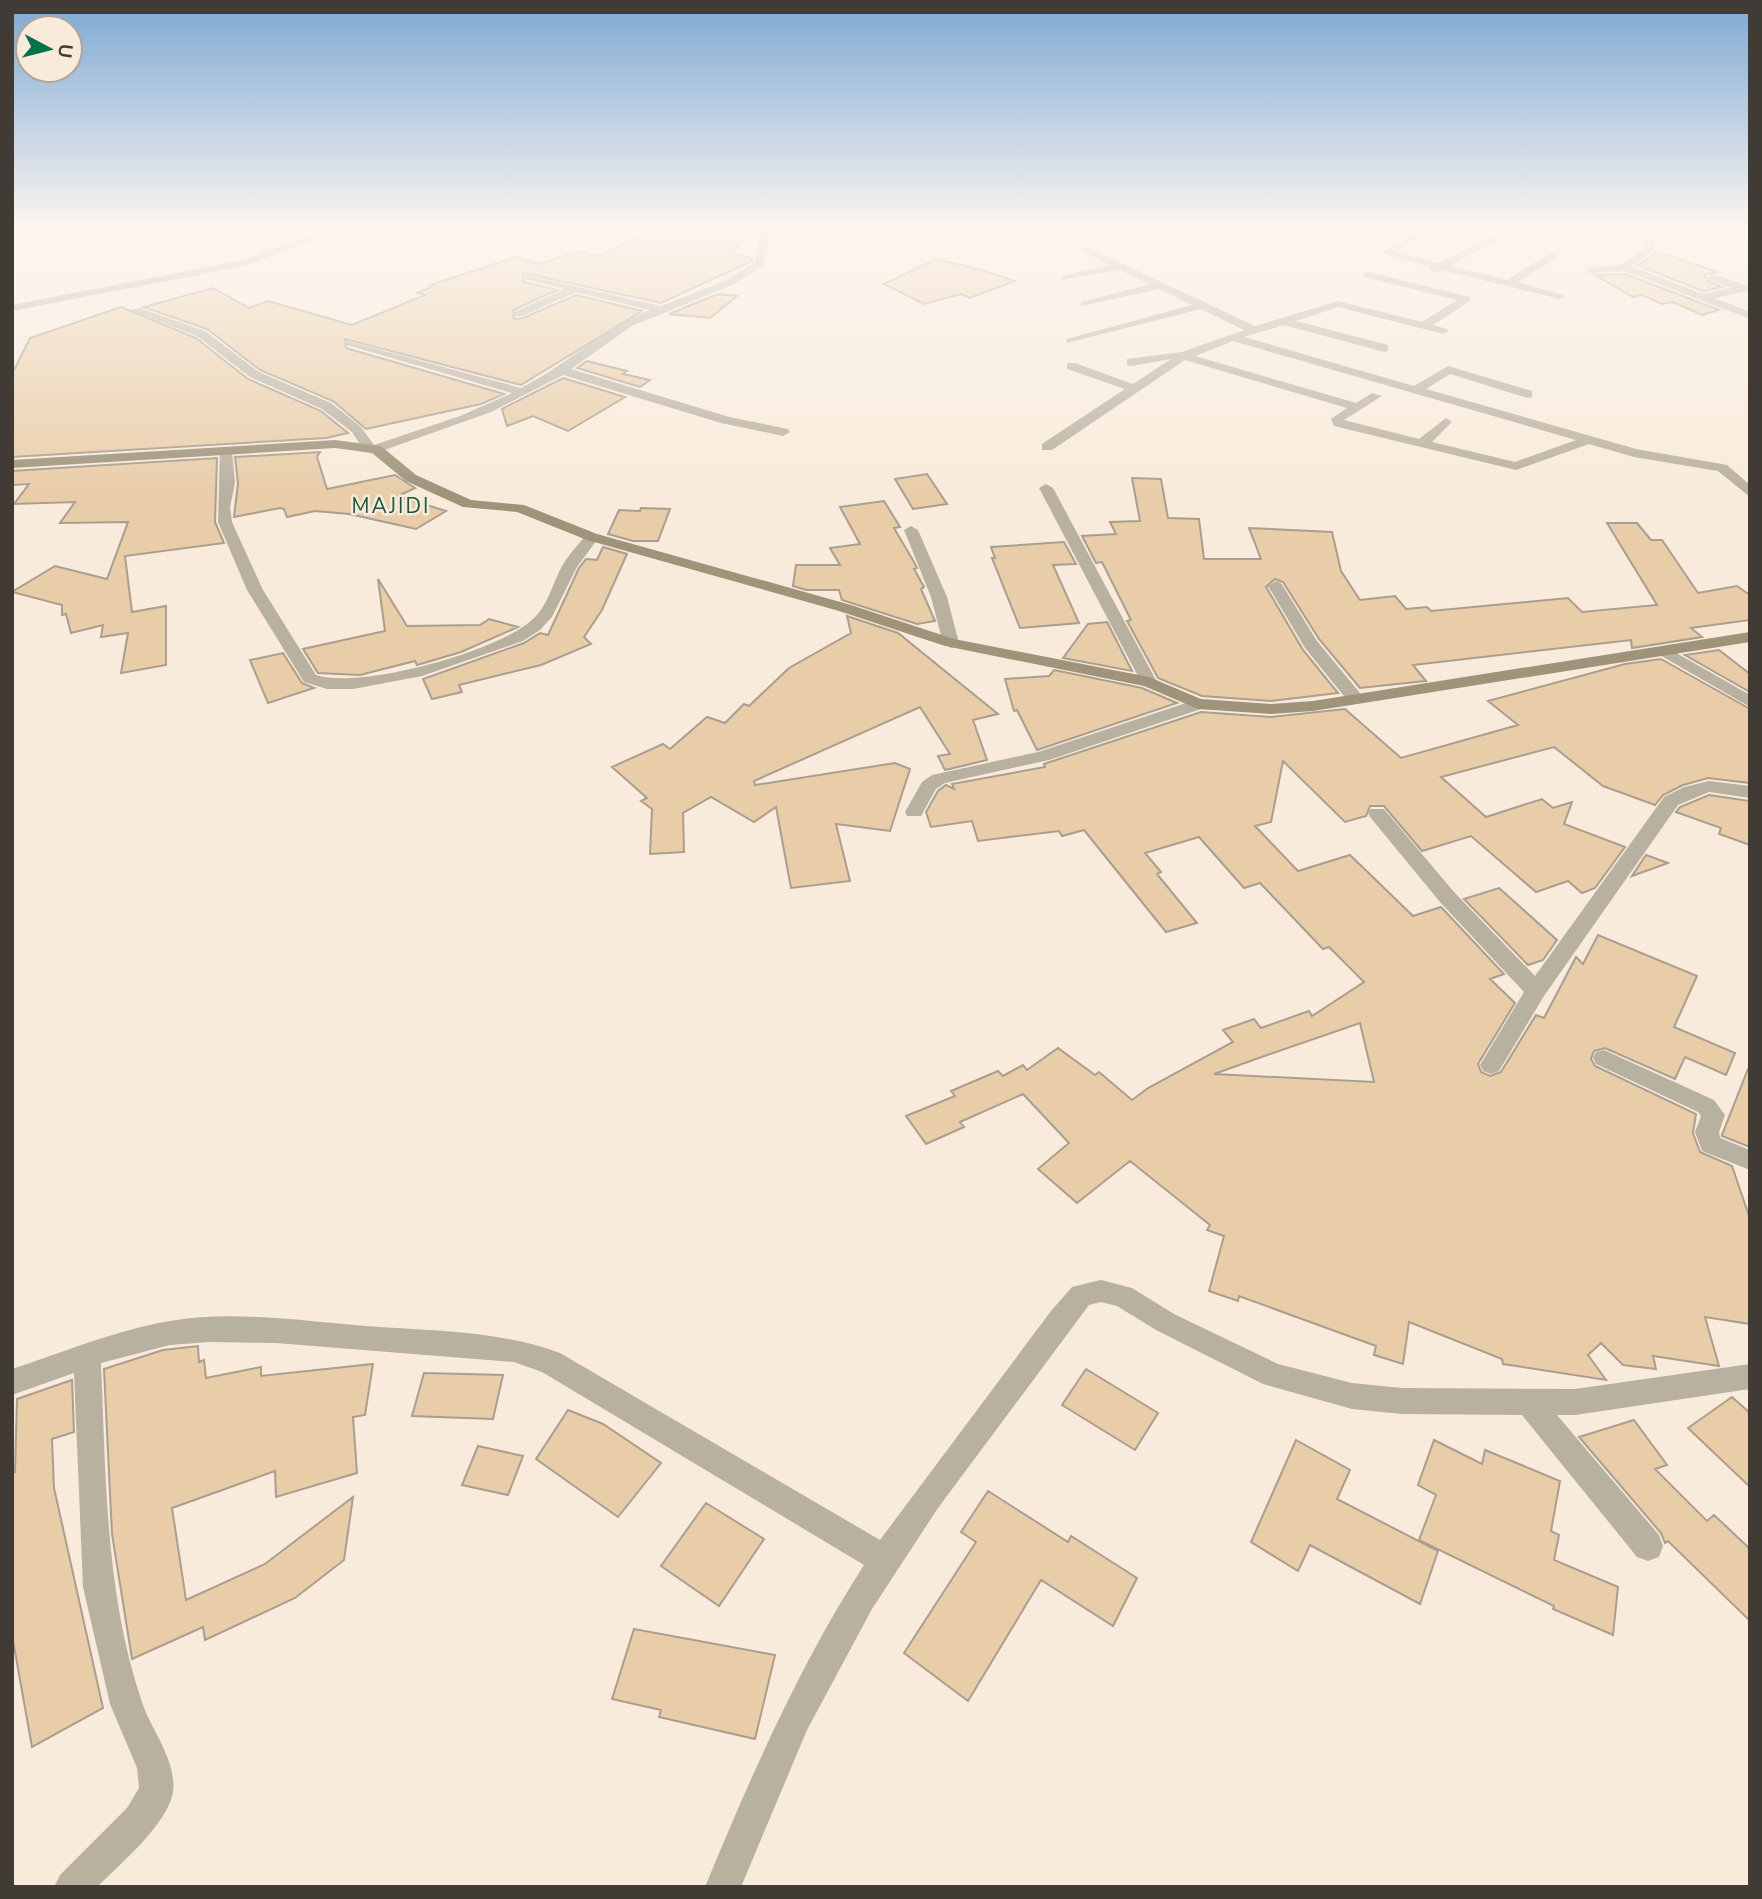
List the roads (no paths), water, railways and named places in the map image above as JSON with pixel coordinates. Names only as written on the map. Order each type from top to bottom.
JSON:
[{"type":"street","points":[[155,317],[184,327],[218,344],[238,366],[308,396],[348,422],[372,447],[411,478],[468,504],[519,508],[592,537],[845,607],[951,643],[1149,682],[1198,704],[1271,709],[1313,706],[1354,697],[1750,637]]},
{"type":"street","points":[[12,464],[335,444],[372,447],[453,423],[522,393],[561,370],[612,332],[645,317]]},
{"type":"street","points":[[1071,341],[1160,317]]},
{"type":"street","points":[[1227,317],[1254,330]]},
{"type":"street","points":[[1047,447],[1183,356],[1232,337],[1298,317]]},
{"type":"street","points":[[1389,317],[1443,331]]},
{"type":"street","points":[[1424,326],[1441,317]]},
{"type":"street","points":[[1283,321],[1384,348]]},
{"type":"street","points":[[1232,337],[1634,453],[1722,468],[1750,493]]},
{"type":"street","points":[[351,343],[496,383],[522,393]]},
{"type":"street","points":[[1130,362],[1171,355],[1183,356],[1357,407]]},
{"type":"street","points":[[1071,366],[1137,389]]},
{"type":"street","points":[[561,370],[726,420],[783,432]]},
{"type":"street","points":[[1416,390],[1448,370],[1528,394]]},
{"type":"street","points":[[1376,396],[1337,419],[1339,423],[1516,466],[1590,440]]},
{"type":"street","points":[[1421,444],[1446,422]]},
{"type":"street","points":[[225,451],[228,483],[223,507],[225,522],[255,590],[310,678],[318,684],[355,685],[429,669],[514,639],[550,612],[570,567],[592,537]]},
{"type":"street","points":[[1046,488],[1149,682]]},
{"type":"street","points":[[911,530],[939,597],[951,643]]},
{"type":"street","points":[[1276,586],[1291,617],[1354,697]]},
{"type":"street","points":[[1664,651],[1750,702]]},
{"type":"street","points":[[915,812],[929,786],[939,779],[1043,755],[1198,704]]},
{"type":"street","points":[[1490,1065],[1536,991],[1671,801],[1688,790],[1705,784],[1750,792]]},
{"type":"street","points":[[1377,813],[1447,897],[1536,991]]},
{"type":"street","points":[[1604,1058],[1706,1106],[1713,1115],[1707,1132],[1710,1143],[1750,1160]]},
{"type":"street","points":[[723,1887],[758,1798],[819,1674],[885,1560],[1052,1330],[1081,1295],[1101,1291],[1124,1296],[1165,1322],[1273,1375],[1326,1390],[1402,1401],[1575,1402],[1750,1376]]},
{"type":"street","points":[[12,1382],[170,1333],[210,1330],[276,1331],[514,1350],[534,1354],[885,1560]]},
{"type":"street","points":[[72,1887],[139,1820],[156,1792],[154,1767],[126,1704],[98,1587],[87,1357]]},
{"type":"street","points":[[1529,1402],[1647,1546]]},
{"type":"district","name":"MAJIDI","points":[[391,506]]}]
